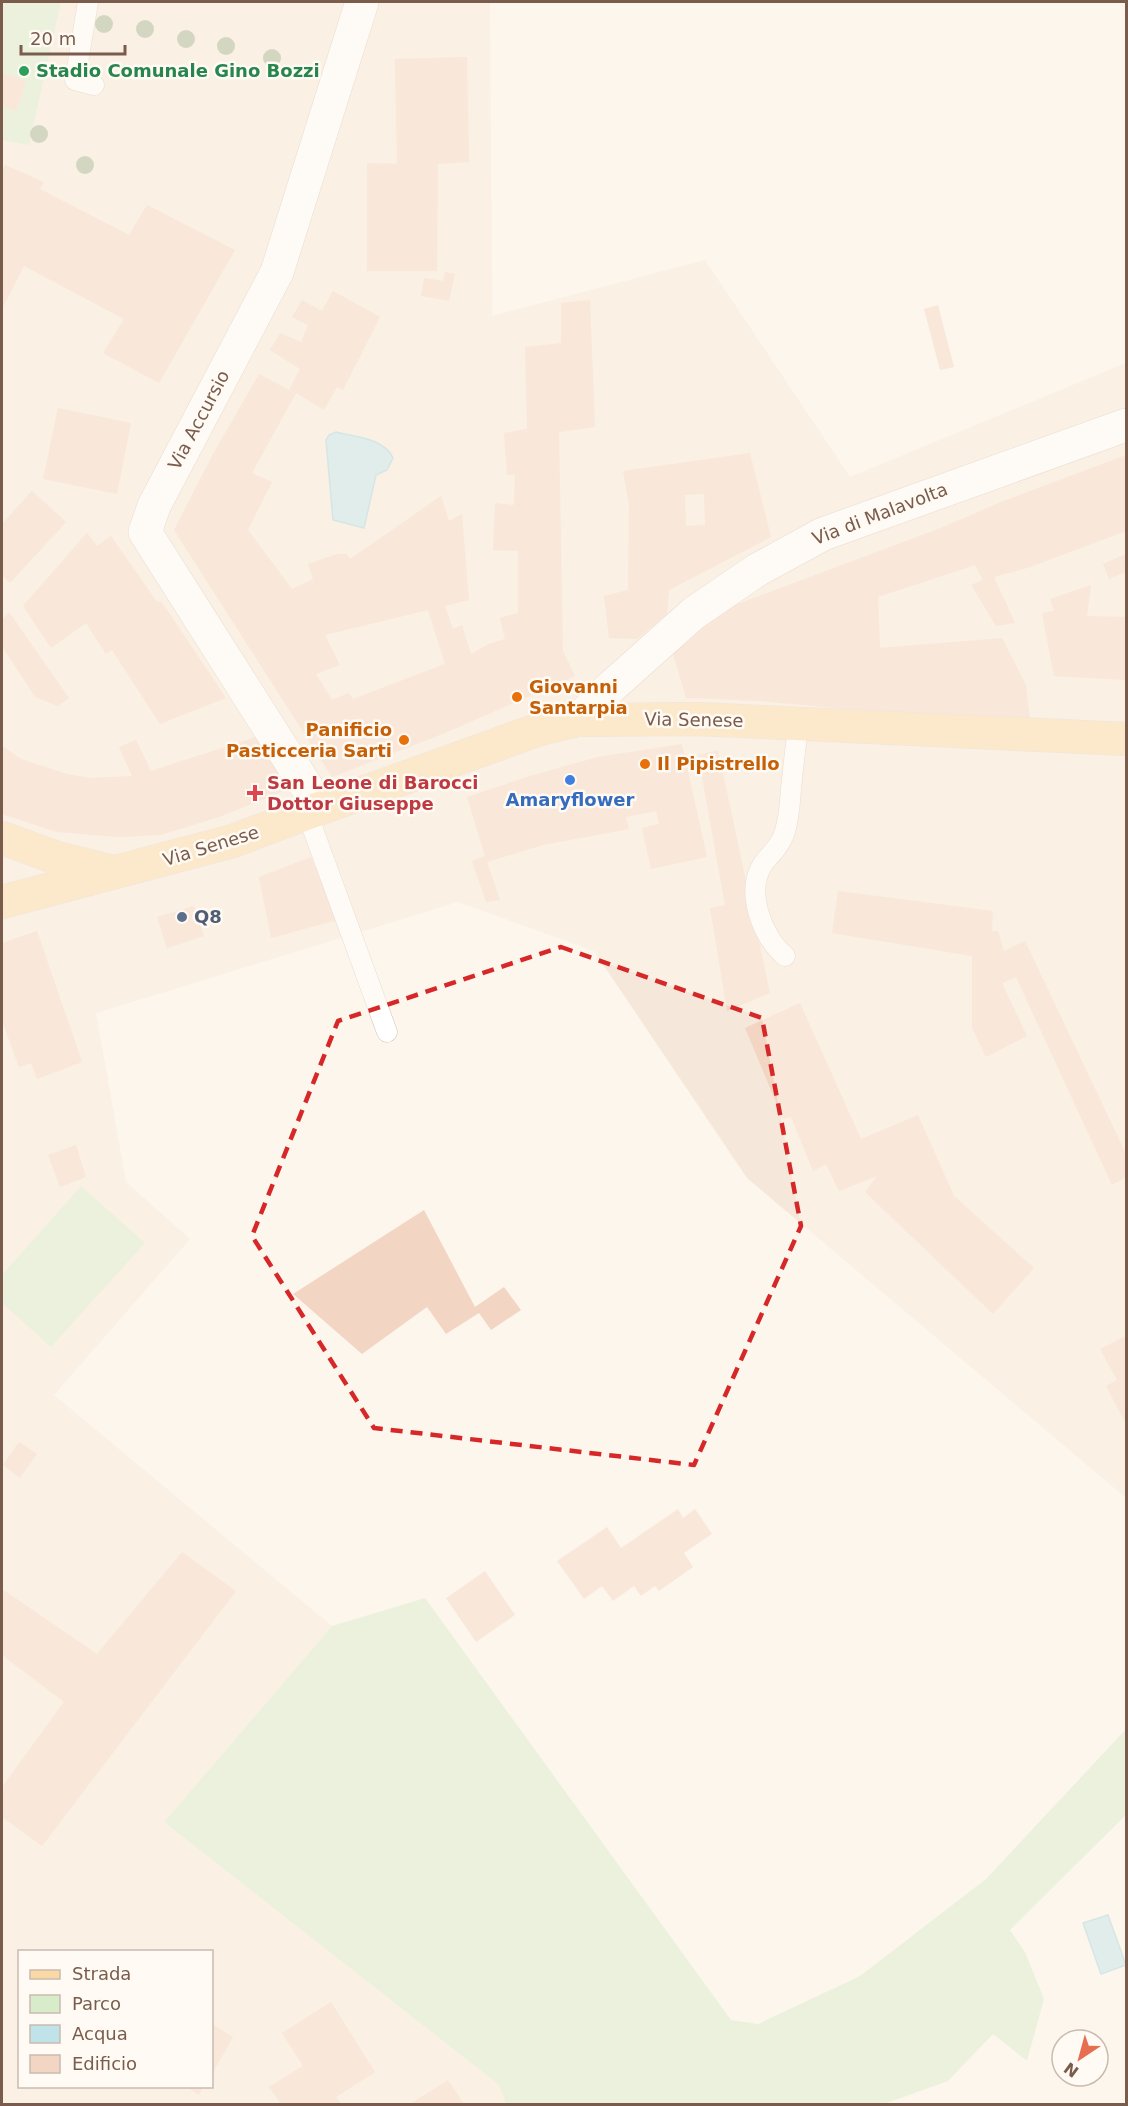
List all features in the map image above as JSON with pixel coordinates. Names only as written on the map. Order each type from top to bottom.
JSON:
[{"type":"main road","name":"Via Senese","points":[[5,898],[115,873],[233,842],[314,810],[540,729],[578,720],[698,719],[1126,739]]},
{"type":"main road","points":[[2,838],[57,858],[115,873]]},
{"type":"street","name":"Via Accursio","points":[[314,810],[145,532],[153,506],[277,272],[362,2]]},
{"type":"street","name":"Via di Malavolta","points":[[578,720],[611,687],[694,613],[757,570],[823,534],[1126,425]]},
{"type":"lane","points":[[88,2],[75,80],[93,86]]},
{"type":"lane","points":[[785,956],[776,948],[765,928],[756,905],[756,882],[762,865],[784,836],[798,724]]},
{"type":"lane","points":[[314,810],[387,1032]]},
{"type":"highlighted area","points":[[561,947],[762,1018],[801,1226],[694,1465],[374,1428],[252,1236],[338,1021]]},
{"type":"shaded area","points":[[2,2],[490,2],[492,316],[705,260],[850,477],[1126,363],[1126,1498],[747,1178],[594,951],[458,902],[96,1013],[126,1182],[190,1239],[54,1395],[332,1626],[164,1822],[499,2085],[506,2104],[2,2104]]},
{"type":"green space","name":"Stadio Comunale Gino Bozzi","points":[[2,2],[61,2],[29,145],[2,140]]},
{"type":"green space","points":[[81,1186],[145,1243],[51,1347],[2,1303],[2,1275]]},
{"type":"green space","points":[[425,1598],[731,2020],[758,2024],[860,1976],[986,1879],[1126,1729],[1126,1815],[1010,1930],[1025,1952],[1044,1999],[1027,2061],[993,2034],[948,2081],[884,2104],[506,2104],[499,2085],[164,1822],[332,1626]]},
{"type":"water","points":[[336,432],[376,442],[389,451],[393,458],[387,470],[376,475],[364,528],[333,520],[326,440],[329,435]]},
{"type":"water","points":[[1108,1915],[1126,1965],[1101,1974],[1083,1923]]},
{"type":"building","points":[[467,57],[469,162],[438,164],[437,271],[367,271],[367,163],[397,164],[395,59]]},
{"type":"building","points":[[2,73],[26,81],[17,111],[2,106]]},
{"type":"building","points":[[5,165],[44,182],[40,189],[129,235],[147,205],[235,250],[159,383],[103,353],[124,319],[24,266],[2,309],[2,171]]},
{"type":"building","points":[[445,272],[455,274],[449,301],[421,296],[424,278],[443,281]]},
{"type":"building","points":[[333,291],[380,317],[343,390],[337,387],[324,410],[296,393],[252,473],[272,482],[248,530],[292,589],[313,579],[308,564],[337,554],[346,554],[350,559],[441,496],[449,521],[462,514],[469,600],[445,606],[453,629],[462,625],[471,654],[489,644],[505,639],[500,618],[518,613],[518,551],[493,550],[495,503],[514,505],[515,474],[507,475],[504,433],[527,429],[525,347],[561,343],[561,303],[590,300],[595,427],[559,432],[563,651],[575,676],[445,733],[332,777],[174,530],[212,456],[259,374],[289,390],[300,369],[270,350],[280,333],[301,342],[308,325],[292,317],[302,300],[322,311]],"holes":[[[428,610],[445,664],[353,699],[349,693],[332,700],[316,674],[340,665],[325,635]]]},
{"type":"building","points":[[938,305],[954,367],[940,370],[924,309]]},
{"type":"building","points":[[58,408],[131,423],[117,494],[43,479]]},
{"type":"building","points":[[750,453],[771,537],[669,590],[667,614],[637,639],[609,638],[604,596],[628,590],[629,506],[623,471]],"holes":[[[704,494],[705,525],[686,526],[685,495]]]},
{"type":"building","points":[[1126,455],[1126,531],[1027,568],[994,577],[1015,623],[996,626],[971,585],[983,580],[975,565],[878,597],[880,648],[1002,638],[1026,685],[1030,719],[887,713],[760,701],[686,698],[670,643],[735,605],[941,528],[1001,502]]},
{"type":"building","points":[[32,491],[66,522],[10,583],[2,578],[2,524]]},
{"type":"building","points":[[87,533],[97,546],[111,536],[157,602],[161,601],[226,698],[160,724],[112,650],[106,654],[86,623],[51,648],[23,606]]},
{"type":"building","points":[[1126,554],[1126,572],[1109,579],[1103,564]]},
{"type":"building","points":[[1091,585],[1087,616],[1126,617],[1126,680],[1054,676],[1042,613],[1054,611],[1050,599]]},
{"type":"building","points":[[9,612],[69,698],[58,706],[35,697],[2,646],[2,620]]},
{"type":"building","points":[[256,737],[289,789],[219,817],[160,835],[117,837],[57,832],[2,814],[2,746],[21,759],[67,774],[91,778],[132,776],[119,747],[136,740],[151,771]]},
{"type":"building","points":[[682,744],[707,857],[651,869],[642,828],[659,824],[656,811],[626,817],[629,829],[543,845],[487,862],[500,900],[486,902],[472,861],[485,856],[467,797],[598,757]]},
{"type":"building","points":[[718,750],[770,993],[727,1011],[710,908],[725,905],[698,755]]},
{"type":"building","points":[[311,857],[337,920],[271,938],[259,877]]},
{"type":"building","points":[[838,891],[993,911],[992,931],[998,931],[1004,951],[1025,941],[1126,1154],[1126,1177],[1112,1185],[1016,977],[1002,983],[1027,1036],[986,1057],[972,1028],[972,956],[832,933]]},
{"type":"building","points":[[194,906],[204,936],[167,948],[157,917]]},
{"type":"building","points":[[37,931],[82,1062],[37,1079],[31,1063],[19,1067],[2,1021],[2,943]]},
{"type":"building","points":[[800,1003],[861,1139],[918,1115],[954,1196],[1034,1268],[993,1314],[865,1192],[877,1176],[839,1191],[826,1164],[813,1171],[791,1117],[783,1119],[745,1028]]},
{"type":"building","points":[[76,1145],[86,1177],[60,1187],[48,1155]]},
{"type":"building","points":[[424,1210],[475,1307],[504,1287],[521,1310],[491,1330],[479,1313],[446,1334],[427,1307],[362,1354],[293,1294]]},
{"type":"building","points":[[1126,1336],[1126,1424],[1106,1386],[1117,1380],[1100,1349]]},
{"type":"building","points":[[19,1442],[37,1454],[20,1478],[3,1465]]},
{"type":"building","points":[[678,1509],[683,1518],[695,1509],[712,1534],[684,1553],[693,1567],[659,1591],[655,1586],[641,1596],[634,1586],[613,1601],[602,1586],[584,1599],[557,1561],[607,1527],[621,1548]]},
{"type":"building","points":[[182,1552],[236,1591],[42,1846],[2,1817],[2,1787],[64,1702],[2,1655],[2,1589],[97,1654]]},
{"type":"building","points":[[485,1571],[515,1615],[476,1642],[446,1598]]},
{"type":"building","points":[[331,2002],[375,2072],[336,2097],[341,2104],[281,2104],[269,2087],[303,2066],[282,2033]]},
{"type":"building","points":[[213,2025],[233,2037],[213,2072]]},
{"type":"building","points":[[448,2080],[464,2104],[410,2104]]},
{"type":"building","points":[[189,2088],[203,2088],[199,2095]]},
{"type":"place","name":"Stadio Comunale Gino Bozzi","points":[[24,71]]},
{"type":"place","name":"Giovanni Santarpia","points":[[517,697]]},
{"type":"place","name":"Panificio Pasticceria Sarti","points":[[404,740]]},
{"type":"place","name":"Il Pipistrello","points":[[645,764]]},
{"type":"place","name":"Amaryflower","points":[[570,780]]},
{"type":"place","name":"San Leone di Barocci Dottor Giuseppe","points":[[255,793]]},
{"type":"place","name":"Q8","points":[[182,917]]}]
